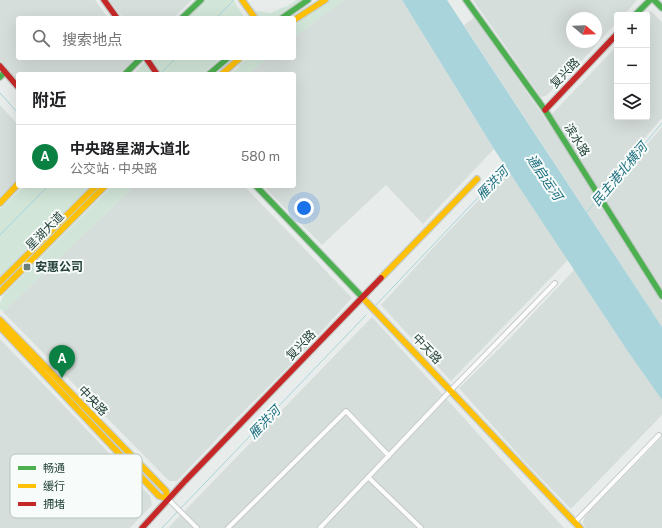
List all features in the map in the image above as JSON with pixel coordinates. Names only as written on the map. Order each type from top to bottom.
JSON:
[{"type":"street","points":[[104,0],[116,16]]},
{"type":"street","points":[[184,16],[200,0]]},
{"type":"street","points":[[285,16],[308,0]]},
{"type":"street","points":[[296,19],[325,0]]},
{"type":"street","name":"滨水路","points":[[466,0],[545,110],[662,296]]},
{"type":"street","points":[[638,12],[650,0]]},
{"type":"street","points":[[654,0],[662,8]]},
{"type":"street","points":[[244,2],[254,16]]},
{"type":"street","name":"复兴路","points":[[545,110],[614,37]]},
{"type":"street","points":[[127,72],[139,60]]},
{"type":"street","points":[[147,60],[156,72]]},
{"type":"street","points":[[211,72],[226,60]]},
{"type":"street","points":[[224,72],[238,60]]},
{"type":"street","points":[[0,66],[16,85]]},
{"type":"street","points":[[0,77],[5,72]]},
{"type":"street","name":"复兴路","points":[[142,528],[168,499],[477,179]]},
{"type":"street","points":[[0,203],[16,186]]},
{"type":"street","name":"星湖大道","points":[[0,282],[94,188]]},
{"type":"street","name":"星湖大道","points":[[0,292],[104,188]]},
{"type":"street","name":"中天路","points":[[258,188],[363,297],[580,528]]},
{"type":"street","points":[[320,528],[450,390],[555,284]]},
{"type":"street","name":"中央路","points":[[0,320],[130,454]]},
{"type":"street","points":[[0,327],[120,454]]},
{"type":"street","points":[[228,528],[346,411],[389,456]]},
{"type":"street","points":[[575,522],[659,435]]},
{"type":"street","name":"中央路","points":[[142,466],[166,491],[168,499]]},
{"type":"street","points":[[142,478],[159,496],[168,499],[197,528]]},
{"type":"street","points":[[368,478],[421,528]]},
{"type":"shaded area","points":[[0,0],[95,0],[107,16],[16,16],[16,60],[133,60],[121,72],[16,72],[16,80],[0,61]]},
{"type":"shaded area","points":[[109,0],[192,0],[176,16],[121,16]]},
{"type":"shaded area","points":[[344,0],[402,0],[494,149],[423,224],[386,185],[322,245],[265,188],[296,188],[296,72],[250,72],[265,60],[296,60],[296,36]]},
{"type":"shaded area","points":[[473,0],[637,0],[627,12],[614,12],[614,25],[602,39],[602,12],[566,12],[566,48],[594,48],[546,96],[541,97]]},
{"type":"shaded area","points":[[651,11],[662,22],[662,118],[599,191],[551,115],[614,49],[614,120],[650,120]]},
{"type":"shaded area","points":[[475,17],[561,142],[662,303],[662,327],[464,25]]},
{"type":"shaded area","points":[[0,105],[16,123],[16,181],[0,197]]},
{"type":"shaded area","points":[[662,127],[662,290],[603,195]]},
{"type":"shaded area","points":[[508,170],[568,260],[451,381],[381,305],[443,237]]},
{"type":"shaded area","points":[[132,188],[246,188],[352,298],[299,356],[177,481],[169,481],[3,312]]},
{"type":"shaded area","points":[[574,270],[662,400],[662,415],[571,509],[524,461],[459,388],[510,338]]},
{"type":"shaded area","points":[[372,317],[564,528],[168,528]]},
{"type":"shaded area","points":[[0,339],[110,454],[10,454],[10,518],[140,518],[130,528],[0,528]]},
{"type":"shaded area","points":[[662,437],[662,528],[585,528],[583,523],[585,516]]},
{"type":"shaded area","points":[[142,488],[150,496],[152,505],[142,515]]},
{"type":"green space","points":[[206,0],[233,0],[244,16],[190,16]]},
{"type":"green space","points":[[296,0],[301,0],[277,16],[260,16],[255,13],[256,11],[271,13],[286,7]]},
{"type":"green space","points":[[329,0],[344,0],[296,36],[296,24]]},
{"type":"green space","points":[[147,60],[218,60],[204,72],[136,72]]},
{"type":"green space","points":[[246,60],[265,60],[250,72],[233,72],[239,67],[238,66]]},
{"type":"green space","points":[[22,188],[88,188],[0,276],[0,209]]},
{"type":"green space","points":[[110,188],[132,188],[3,312],[0,309],[0,303],[4,295]]},
{"type":"water","name":"通启运河","points":[[402,0],[447,0],[662,327],[662,400],[627,350],[494,149]]},
{"type":"waterway","points":[[218,16],[234,0]]},
{"type":"waterway","points":[[162,72],[174,60]]},
{"type":"waterway","points":[[0,93],[16,111]]},
{"type":"waterway","name":"民主港北横河","points":[[602,195],[662,123]]},
{"type":"waterway","name":"雁洪河","points":[[376,305],[507,167]]},
{"type":"waterway","points":[[0,235],[46,188]]},
{"type":"waterway","name":"民主港北横河","points":[[586,213],[598,199]]},
{"type":"waterway","name":"雁洪河","points":[[181,508],[366,315]]},
{"type":"waterway","name":"雁洪河","points":[[162,528],[178,511]]},
{"type":"traffic: fast","points":[[184,16],[201,0]]},
{"type":"traffic: fast","points":[[285,16],[308,0]]},
{"type":"traffic: fast","points":[[466,0],[545,110],[662,296]]},
{"type":"traffic: fast","points":[[638,12],[650,0]]},
{"type":"traffic: fast","points":[[654,0],[662,8]]},
{"type":"traffic: fast","points":[[127,72],[139,60]]},
{"type":"traffic: fast","points":[[211,72],[226,60]]},
{"type":"traffic: fast","points":[[0,77],[5,72]]},
{"type":"traffic: fast","points":[[258,188],[363,298]]},
{"type":"traffic: slow","points":[[242,0],[254,16]]},
{"type":"traffic: slow","points":[[296,19],[325,0]]},
{"type":"traffic: slow","points":[[224,72],[238,60]]},
{"type":"traffic: slow","points":[[381,278],[477,179]]},
{"type":"traffic: slow","points":[[0,203],[16,186]]},
{"type":"traffic: slow","points":[[0,282],[94,188]]},
{"type":"traffic: slow","points":[[0,292],[103,188]]},
{"type":"traffic: slow","points":[[363,298],[580,528]]},
{"type":"traffic: slow","points":[[0,320],[130,454]]},
{"type":"traffic: slow","points":[[0,327],[119,454]]},
{"type":"traffic: slow","points":[[142,466],[166,491],[168,499]]},
{"type":"traffic: slow","points":[[142,478],[159,496],[168,499]]},
{"type":"traffic: jam","points":[[104,0],[116,16]]},
{"type":"traffic: jam","points":[[545,110],[614,37]]},
{"type":"traffic: jam","points":[[147,60],[156,72]]},
{"type":"traffic: jam","points":[[0,66],[16,85]]},
{"type":"traffic: jam","points":[[142,528],[185,481],[381,278]]},
{"type":"place","name":"安惠公司","points":[[27,267]]},
{"type":"place","name":"中央路星湖大道北","points":[[62,378]]}]
